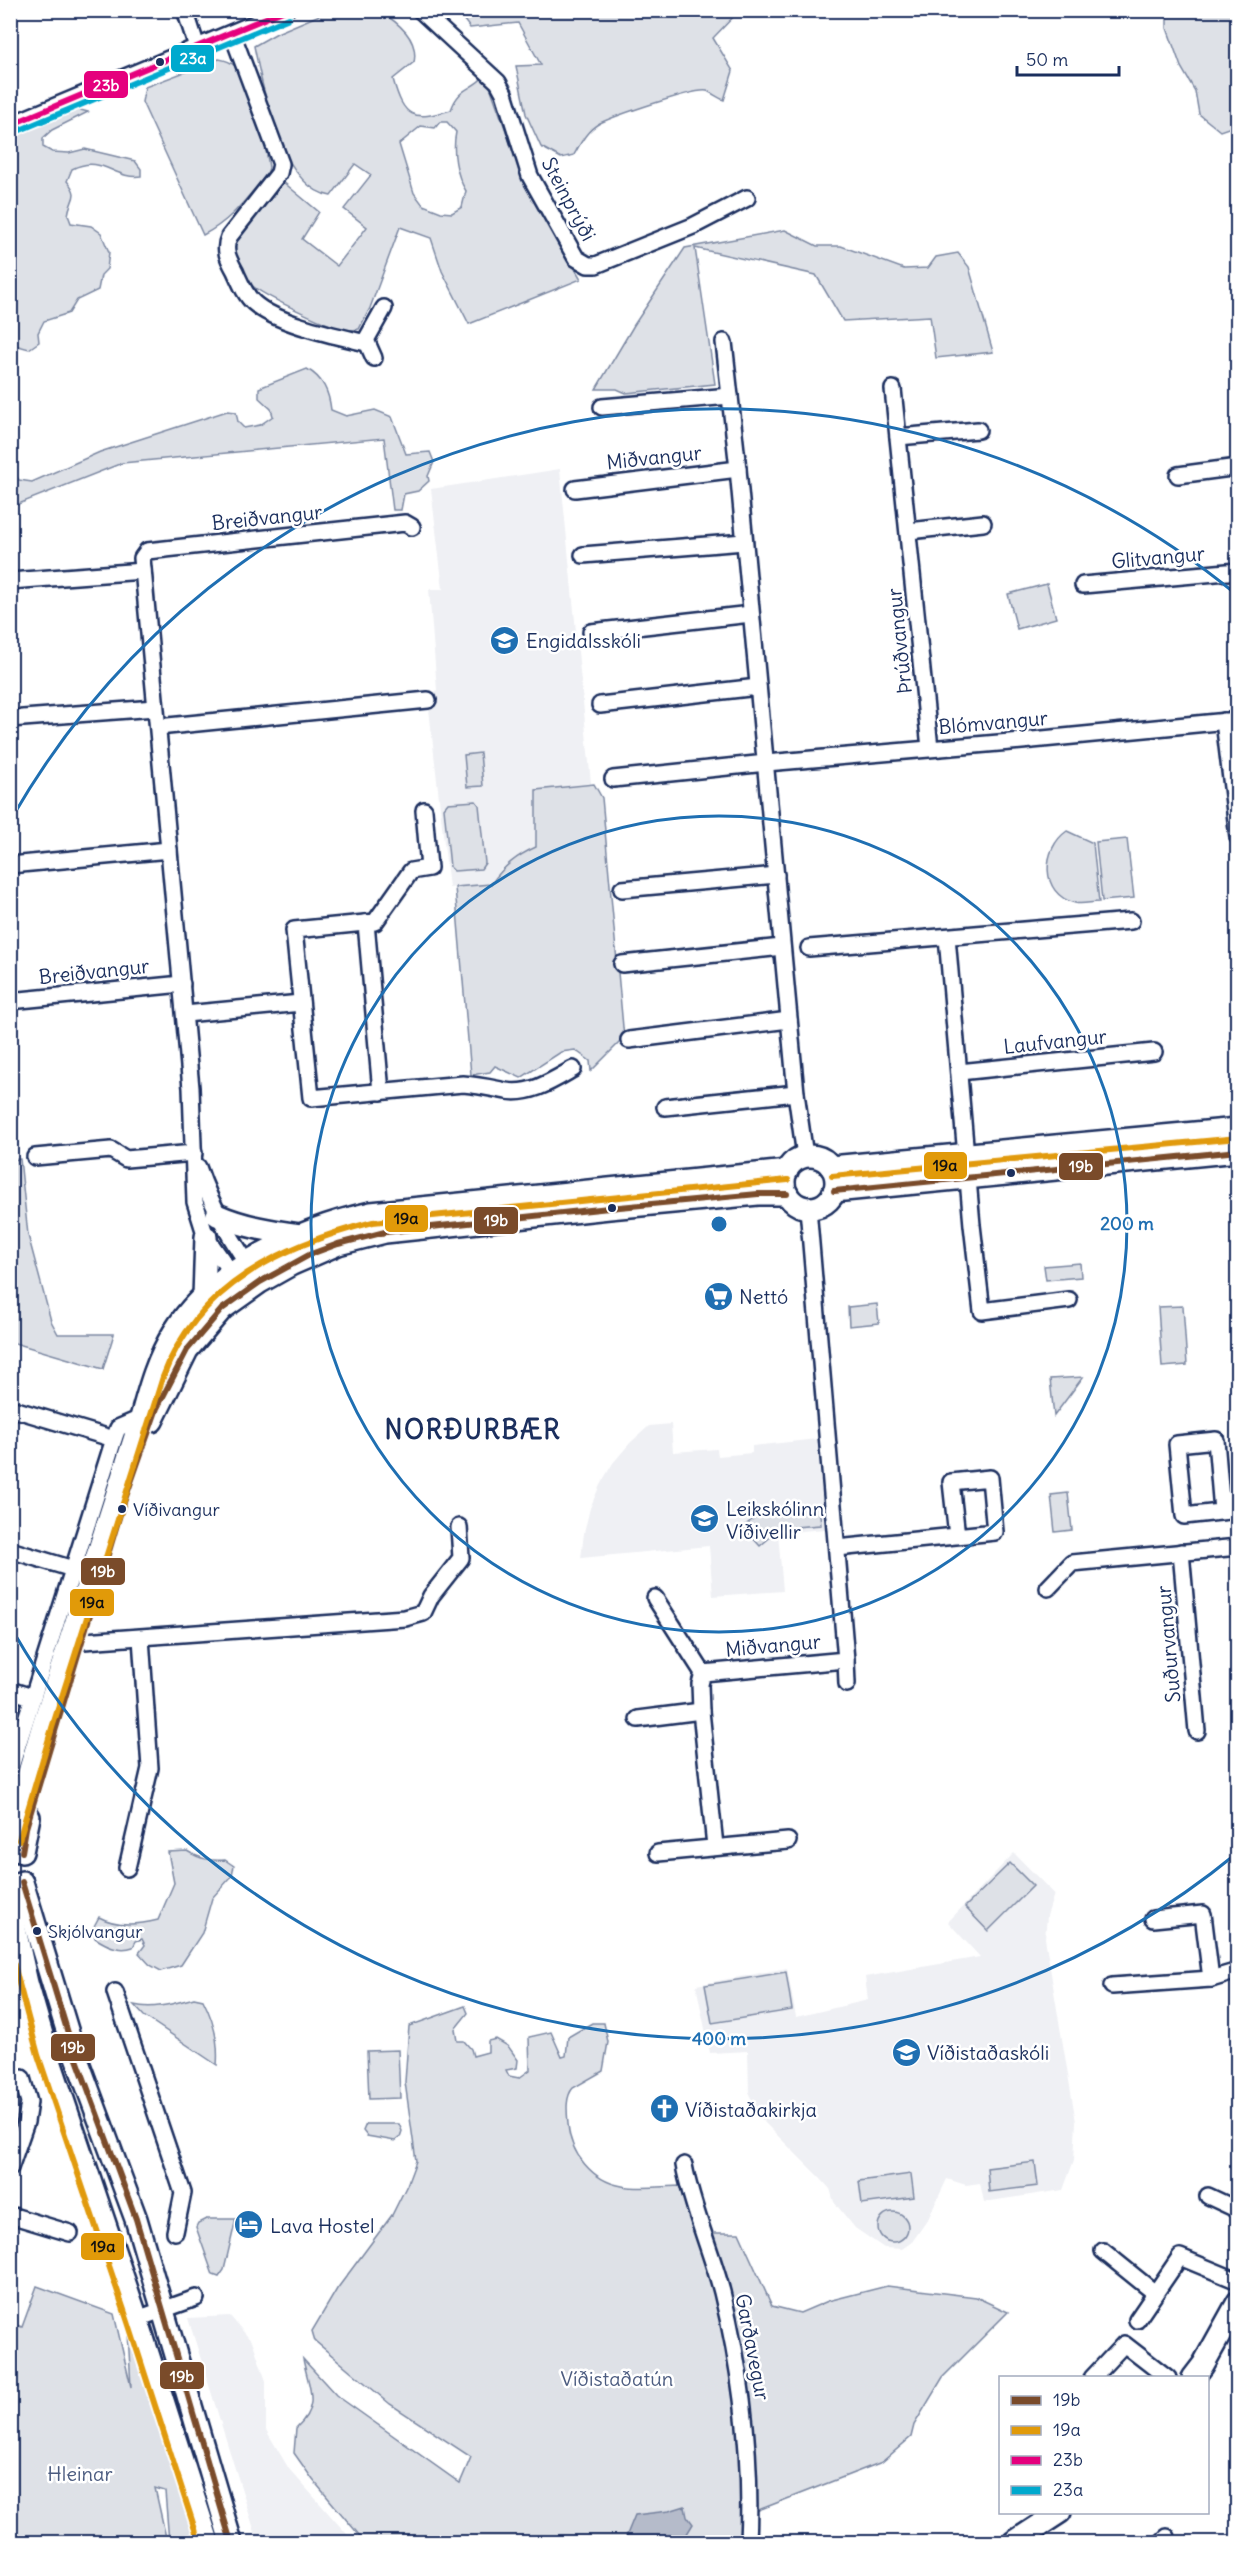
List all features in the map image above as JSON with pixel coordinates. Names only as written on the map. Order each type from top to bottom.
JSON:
[{"type":"main road","points":[[831,1167],[1238,1129]]},
{"type":"main road","points":[[834,1191],[1238,1150]]},
{"type":"main road","points":[[805,1156],[817,1157],[831,1167],[836,1181],[834,1191],[828,1200],[819,1206],[807,1208],[796,1203],[787,1194],[785,1186],[787,1171],[791,1164],[805,1156]]},
{"type":"main road","points":[[14,1845],[26,1828],[75,1642],[150,1384],[165,1349],[181,1321],[204,1297],[240,1269],[300,1235],[347,1218],[406,1208],[787,1171]]},
{"type":"main road","points":[[231,2542],[136,2219],[16,1885],[28,1870],[26,1857],[14,1845],[14,1808],[161,1399],[187,1350],[222,1309],[254,1286],[292,1264],[338,1244],[385,1232],[609,1208],[758,1194],[787,1194]]},
{"type":"main road","points":[[217,1215],[232,1222],[260,1229],[300,1235]]},
{"type":"main road","points":[[204,1297],[206,1237]]},
{"type":"main road","points":[[10,1907],[27,1983],[47,2052],[137,2319],[208,2542]]},
{"type":"main road","points":[[1195,2376],[1238,2302]]},
{"type":"main road","points":[[1014,2542],[1057,2514]]},
{"type":"street","points":[[184,10],[197,47]]},
{"type":"street","points":[[10,125],[286,10]]},
{"type":"street","name":"Steinprýði","points":[[420,10],[498,82],[504,93],[530,176],[576,258],[581,262],[596,265],[693,226],[747,198]]},
{"type":"street","points":[[232,33],[281,164],[279,173],[225,245],[228,260],[248,297],[260,308],[307,328],[362,342],[366,340],[384,308]]},
{"type":"street","points":[[366,340],[374,358]]},
{"type":"street","points":[[724,342],[738,469],[796,1093],[805,1156]]},
{"type":"street","name":"Þrúðvangur","points":[[893,389],[930,748]]},
{"type":"street","points":[[602,407],[730,396]]},
{"type":"street","points":[[898,436],[978,430]]},
{"type":"street","points":[[1178,475],[1238,467]]},
{"type":"street","name":"Miðvangur","points":[[575,489],[738,469]]},
{"type":"street","name":"Breiðvangur","points":[[143,571],[142,558],[147,551],[405,523],[412,527]]},
{"type":"street","points":[[909,531],[984,523]]},
{"type":"street","points":[[583,555],[744,542]]},
{"type":"street","points":[[10,581],[143,571],[185,1014],[191,1088],[195,1202],[206,1237],[240,1269],[254,1286]]},
{"type":"street","name":"Glitvangur","points":[[1083,585],[1238,571]]},
{"type":"street","points":[[591,632],[751,614]]},
{"type":"street","points":[[600,705],[758,687]]},
{"type":"street","points":[[158,727],[428,700]]},
{"type":"street","points":[[10,719],[155,708]]},
{"type":"street","name":"Blómvangur","points":[[766,763],[1231,721],[1238,837]]},
{"type":"street","points":[[613,780],[766,763]]},
{"type":"street","points":[[424,810],[429,868],[411,871],[375,922],[294,930],[311,1098],[463,1084],[484,1085],[508,1091],[531,1090],[573,1069]]},
{"type":"street","points":[[10,865],[169,850]]},
{"type":"street","points":[[622,890],[776,875]]},
{"type":"street","points":[[809,948],[1131,921]]},
{"type":"street","points":[[366,923],[381,1092]]},
{"type":"street","points":[[947,937],[982,1311],[1069,1300]]},
{"type":"street","points":[[622,964],[782,947]]},
{"type":"street","name":"Breiðvangur","points":[[10,1001],[182,984]]},
{"type":"street","points":[[185,1014],[301,1003]]},
{"type":"street","points":[[629,1040],[789,1020]]},
{"type":"street","name":"Laufvangur","points":[[959,1072],[1154,1052]]},
{"type":"street","points":[[665,1107],[796,1093]]},
{"type":"street","points":[[35,1157],[111,1150],[126,1159],[194,1153]]},
{"type":"street","points":[[194,1153],[208,1196],[240,1269]]},
{"type":"street","name":"Miðvangur","points":[[807,1208],[847,1684]]},
{"type":"street","points":[[10,1408],[114,1438]]},
{"type":"street","points":[[10,1770],[114,1438],[118,1428],[141,1418]]},
{"type":"street","points":[[1216,1440],[1230,1510],[1184,1516],[1177,1444],[1216,1440]]},
{"type":"street","points":[[75,1642],[405,1618],[423,1613],[431,1596],[461,1558],[459,1527]]},
{"type":"street","points":[[837,1548],[957,1536]]},
{"type":"street","points":[[1048,1588],[1072,1563],[1238,1546]]},
{"type":"street","points":[[10,1550],[73,1569]]},
{"type":"street","name":"Suðurvangur","points":[[1181,1552],[1197,1731]]},
{"type":"street","name":"Miðvangur","points":[[655,1598],[704,1673]]},
{"type":"street","points":[[127,1868],[150,1768],[141,1638]]},
{"type":"street","name":"Miðvangur","points":[[704,1673],[846,1660]]},
{"type":"street","name":"Miðvangur","points":[[704,1673],[700,1684],[701,1712],[715,1846]]},
{"type":"street","points":[[10,1690],[32,1697]]},
{"type":"street","points":[[638,1719],[701,1712]]},
{"type":"street","points":[[658,1853],[788,1841]]},
{"type":"street","points":[[1153,1919],[1203,1914],[1211,1979]]},
{"type":"street","points":[[1112,1986],[1211,1979],[1238,1971]]},
{"type":"street","points":[[115,1992],[183,2193],[175,2232]]},
{"type":"street","points":[[10,2168],[27,2112],[28,2102],[22,2078]]},
{"type":"street","name":"Garðavegur","points":[[684,2165],[722,2291],[741,2382],[748,2479],[748,2542]]},
{"type":"street","points":[[1208,2196],[1238,2210]]},
{"type":"street","points":[[10,2215],[70,2233]]},
{"type":"street","points":[[1103,2251],[1155,2293]]},
{"type":"street","points":[[1137,2320],[1180,2257],[1238,2281]]},
{"type":"street","points":[[137,2319],[196,2298]]},
{"type":"street","points":[[1094,2376],[1124,2344],[1165,2376]]},
{"type":"shaded area","name":"Engidalsskóli","points":[[560,469],[591,783],[536,791],[536,847],[516,857],[501,869],[491,884],[449,888],[428,700],[437,690],[429,589],[443,589],[431,489]]},
{"type":"shaded area","name":"Leikskólinn Víðivellir","points":[[671,1424],[673,1452],[717,1449],[718,1456],[752,1453],[752,1446],[817,1439],[825,1529],[778,1533],[783,1591],[713,1596],[709,1546],[581,1558],[590,1508],[613,1463],[649,1426]]},
{"type":"shaded area","name":"Víðistaðaskóli","points":[[1014,1853],[1054,1894],[1047,1916],[1045,1938],[1076,2122],[1074,2160],[1063,2190],[984,2202],[980,2183],[966,2185],[947,2179],[928,2219],[912,2242],[902,2249],[884,2248],[855,2228],[834,2202],[830,2189],[762,2120],[749,2094],[748,2051],[710,2053],[696,1985],[787,1968],[796,2017],[868,2000],[865,1977],[980,1957],[948,1922]]},
{"type":"shaded area","points":[[230,2316],[253,2343],[266,2381],[266,2430],[289,2469],[354,2542],[258,2542],[188,2318]]},
{"type":"green space","points":[[329,11],[379,11],[406,32],[413,46],[414,62],[393,79],[401,102],[412,114],[419,116],[451,110],[462,92],[484,76],[488,81],[524,181],[581,279],[469,324],[442,271],[431,238],[400,227],[370,308],[359,329],[345,330],[324,322],[281,303],[250,284],[236,262],[234,247],[236,240],[246,222],[282,181],[319,212],[302,239],[337,266],[367,227],[344,209],[371,175],[355,164],[331,196],[313,189],[299,175],[287,156],[269,110],[254,46],[277,33]],"holes":[[[440,122],[447,122],[456,132],[454,147],[456,163],[466,191],[462,207],[452,213],[441,212],[423,205],[414,193],[399,144],[421,126],[435,128]]]},
{"type":"green space","points":[[457,11],[739,11],[713,38],[733,71],[724,100],[707,91],[699,91],[621,115],[595,126],[574,155],[561,158],[541,147],[526,114],[516,66],[541,65],[518,23],[470,28]]},
{"type":"green space","points":[[1167,11],[1237,11],[1234,18],[1238,31],[1237,125],[1220,131],[1199,114],[1195,91],[1181,67],[1167,28]]},
{"type":"green space","points":[[219,59],[235,66],[240,73],[261,131],[269,168],[267,174],[238,208],[222,223],[203,235],[142,102],[145,87]]},
{"type":"green space","points":[[69,107],[88,112],[52,130],[43,138],[43,147],[52,152],[69,153],[85,149],[135,161],[141,169],[141,176],[123,174],[92,164],[72,169],[67,181],[74,194],[68,215],[71,223],[91,226],[101,233],[109,252],[107,269],[101,275],[98,290],[77,300],[69,313],[44,321],[38,333],[39,342],[29,349],[11,344],[10,310],[16,308],[10,296],[11,132]]},
{"type":"green space","points":[[785,230],[817,246],[841,246],[904,269],[928,268],[936,257],[958,253],[969,267],[993,352],[936,358],[930,316],[843,321],[816,275],[695,248],[715,384],[626,393],[617,389],[596,389],[634,325],[685,248]]},
{"type":"green space","points":[[307,369],[324,386],[331,410],[346,416],[375,410],[392,417],[406,454],[430,452],[434,462],[428,476],[429,481],[418,491],[404,494],[401,510],[393,510],[384,438],[122,463],[11,507],[11,469],[19,480],[32,482],[100,452],[227,411],[236,412],[238,422],[244,428],[260,425],[273,416],[271,409],[259,398],[259,388]]},
{"type":"green space","points":[[1047,584],[1056,618],[1017,629],[1008,594]]},
{"type":"green space","points":[[480,753],[483,786],[467,787],[464,755]]},
{"type":"green space","points":[[594,784],[602,798],[624,1038],[591,1071],[590,1061],[575,1050],[561,1052],[521,1078],[495,1066],[490,1072],[471,1075],[455,887],[491,884],[511,862],[536,847],[536,790]]},
{"type":"green space","points":[[476,801],[479,805],[485,863],[481,869],[454,871],[450,867],[444,808],[448,803]]},
{"type":"green space","points":[[1067,831],[1093,843],[1099,902],[1078,904],[1063,898],[1050,881],[1049,859],[1053,848]]},
{"type":"green space","points":[[1127,839],[1134,898],[1102,901],[1096,842]]},
{"type":"green space","points":[[20,1159],[28,1235],[51,1321],[58,1334],[114,1334],[103,1369],[11,1342],[10,1160]]},
{"type":"green space","points":[[1080,1263],[1081,1277],[1046,1280],[1044,1266]]},
{"type":"green space","points":[[877,1304],[879,1323],[849,1326],[848,1307]]},
{"type":"green space","points":[[1183,1306],[1187,1365],[1162,1367],[1158,1307]]},
{"type":"green space","points":[[1083,1377],[1054,1416],[1050,1379]]},
{"type":"green space","points":[[1068,1493],[1072,1530],[1055,1532],[1051,1495]]},
{"type":"green space","points":[[819,1504],[821,1525],[781,1528],[760,1546],[743,1527],[767,1508]]},
{"type":"green space","points":[[187,1851],[205,1859],[225,1860],[234,1866],[232,1876],[212,1898],[202,1933],[181,1965],[161,1971],[150,1965],[139,1953],[145,1945],[142,1939],[136,1941],[133,1947],[123,1949],[95,1938],[93,1928],[99,1917],[128,1924],[158,1920],[174,1883],[168,1852]]},
{"type":"green space","points":[[1010,1863],[1033,1886],[988,1931],[965,1907]]},
{"type":"green space","points":[[786,1972],[792,2010],[712,2023],[705,1985]]},
{"type":"green space","points":[[194,1998],[203,2000],[210,2016],[215,2032],[217,2065],[144,2016],[134,2005],[157,2006]]},
{"type":"green space","name":"Víðistaðatún","points":[[465,2006],[468,2013],[455,2029],[457,2041],[464,2041],[471,2049],[473,2056],[488,2052],[488,2041],[496,2039],[508,2046],[518,2060],[517,2068],[506,2070],[509,2076],[519,2078],[530,2070],[529,2037],[551,2032],[562,2057],[566,2056],[568,2037],[592,2023],[604,2023],[608,2042],[603,2071],[573,2088],[568,2100],[567,2115],[570,2135],[578,2155],[592,2172],[611,2183],[637,2188],[683,2186],[695,2233],[739,2233],[772,2306],[800,2313],[828,2301],[887,2286],[976,2297],[1008,2312],[943,2377],[914,2425],[911,2437],[882,2462],[743,2516],[742,2542],[365,2542],[313,2480],[294,2453],[296,2428],[304,2420],[311,2404],[310,2388],[303,2359],[336,2395],[460,2483],[471,2457],[390,2404],[315,2341],[312,2331],[337,2289],[392,2215],[416,2161],[405,2082],[409,2026]]},
{"type":"green space","points":[[398,2050],[400,2098],[369,2099],[367,2051]]},
{"type":"green space","points":[[366,2124],[399,2124],[402,2131],[400,2137],[395,2141],[367,2136],[363,2131]]},
{"type":"green space","points":[[1035,2162],[1038,2186],[989,2192],[987,2168]]},
{"type":"green space","points":[[911,2174],[914,2197],[862,2204],[859,2181]]},
{"type":"green space","points":[[893,2212],[899,2213],[907,2221],[907,2233],[899,2241],[893,2242],[887,2241],[879,2233],[878,2227],[879,2221],[887,2213]]},
{"type":"green space","points":[[206,2219],[236,2219],[224,2270],[219,2277],[213,2275],[196,2227],[198,2223]]},
{"type":"green space","name":"Hleinar","points":[[37,2286],[114,2314],[131,2387],[128,2333],[195,2542],[169,2542],[165,2491],[155,2488],[167,2542],[11,2542],[11,2323],[22,2327]]},
{"type":"water","points":[[685,2506],[687,2516],[693,2524],[682,2542],[624,2542],[635,2515],[669,2511]]},
{"type":"transit line","name":"23b","points":[[10,125],[285,10]]},
{"type":"transit line","name":"23a","points":[[13,133],[289,18]]},
{"type":"transit line","name":"19a","points":[[832,1176],[1238,1138]]},
{"type":"transit line","name":"19b","points":[[834,1191],[1238,1151]]},
{"type":"transit line","name":"19a","points":[[19,1840],[163,1377],[178,1345],[198,1317],[221,1294],[247,1274],[276,1257],[340,1231],[373,1222],[788,1180]]},
{"type":"transit line","name":"19b","points":[[22,1852],[26,1828],[122,1508],[157,1408],[187,1350],[222,1309],[260,1282],[311,1254],[338,1244],[385,1232],[609,1208],[758,1194],[787,1194]]},
{"type":"transit line","name":"19b","points":[[22,1882],[71,2043],[136,2219],[231,2542]]},
{"type":"transit line","name":"19a","points":[[10,1950],[38,2055],[199,2542]]},
{"type":"place","name":"Engidalsskóli","points":[[505,640]]},
{"type":"place","name":"Nettó","points":[[718,1296]]},
{"type":"place","name":"Víðivangur","points":[[122,1509]]},
{"type":"place","name":"Leikskólinn Víðivellir","points":[[705,1519]]},
{"type":"place","name":"Skjólvangur","points":[[37,1931]]},
{"type":"place","name":"Víðistaðaskóli","points":[[906,2052]]},
{"type":"place","name":"Víðistaðakirkja","points":[[664,2109]]},
{"type":"place","name":"Lava Hostel","points":[[249,2225]]},
{"type":"district","name":"NORÐURBÆR","points":[[473,1429]]}]
